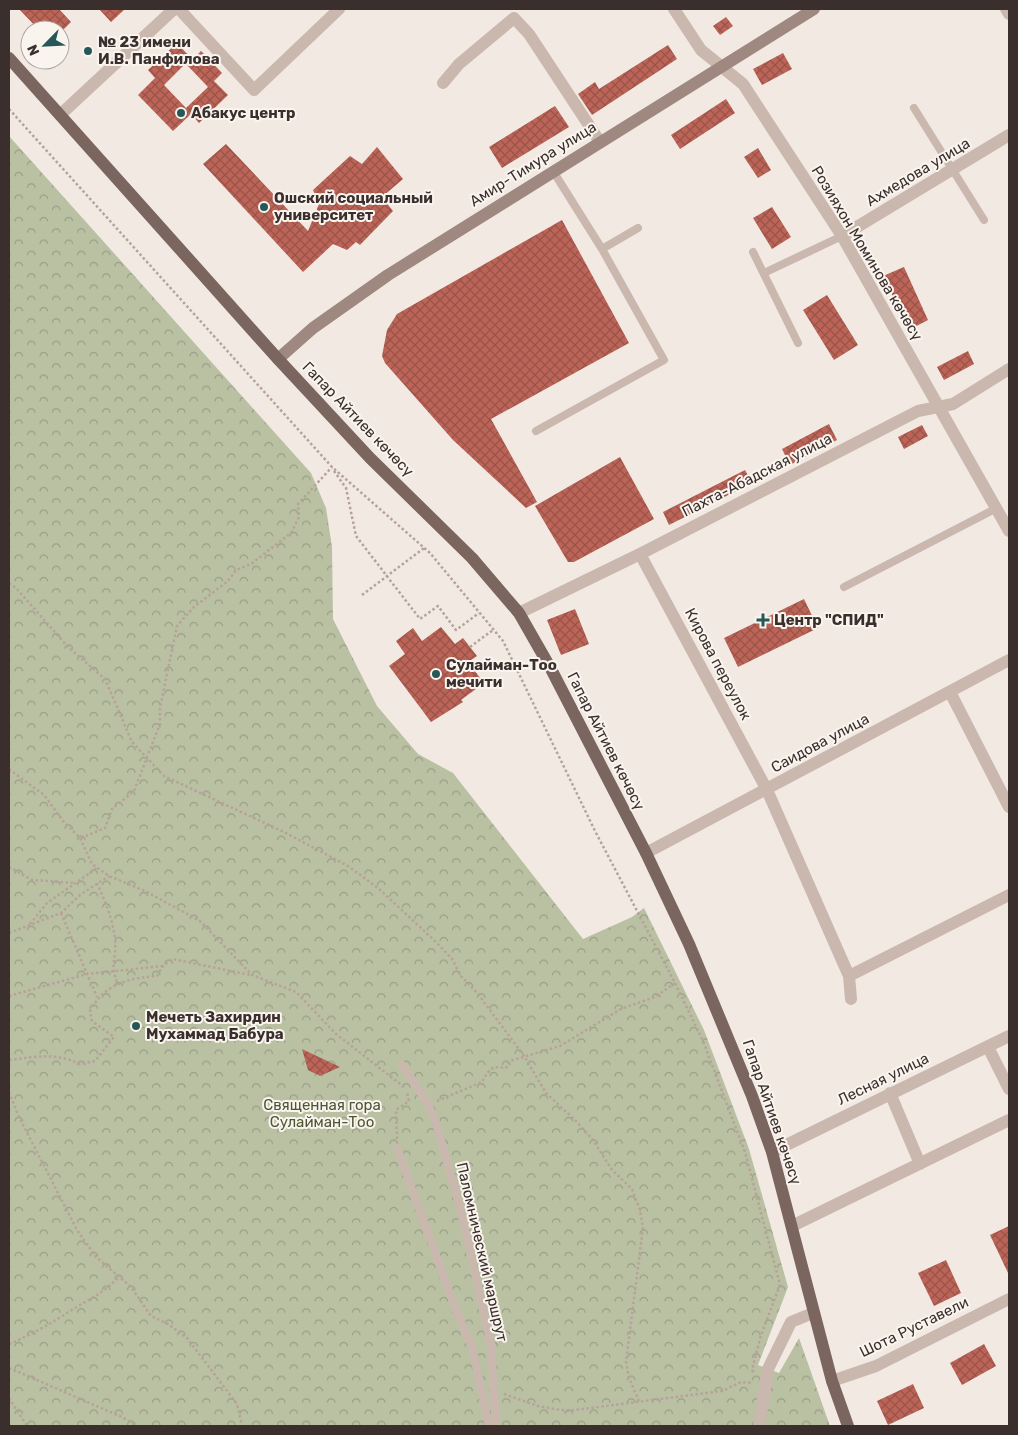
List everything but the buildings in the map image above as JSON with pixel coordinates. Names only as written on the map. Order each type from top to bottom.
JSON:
[{"type":"main road","name":"Амир-Тимура улица","points":[[278,360],[313,328],[388,275],[814,9]]},
{"type":"main road","name":"Гапар Айтиев көчөсү","points":[[9,58],[278,360],[370,458],[472,558],[519,613],[551,669],[646,853],[689,944],[752,1096],[772,1152],[813,1313],[832,1381],[848,1426]]},
{"type":"street","points":[[60,116],[174,9]]},
{"type":"street","points":[[179,9],[254,90],[339,9]]},
{"type":"street","name":"Розияхон Моминова көчөсү","points":[[674,9],[702,50],[720,67],[743,84],[842,236],[1009,531]]},
{"type":"street","points":[[1006,9],[1009,14]]},
{"type":"street","points":[[443,83],[459,64],[514,18],[529,34],[600,142]]},
{"type":"street","name":"Ахмедова улица","points":[[842,236],[952,172],[1009,135]]},
{"type":"street","name":"Пахта-Абадская улица","points":[[519,613],[640,554],[918,411],[954,404],[1009,369]]},
{"type":"street","name":"Кирова переулок","points":[[640,554],[767,790],[849,976],[851,999]]},
{"type":"street","name":"Саидова улица","points":[[646,853],[1009,660]]},
{"type":"street","points":[[950,692],[1009,807]]},
{"type":"street","points":[[849,976],[1009,895]]},
{"type":"street","name":"Лесная улица","points":[[772,1152],[1009,1036]]},
{"type":"street","points":[[988,1047],[1009,1089]]},
{"type":"street","points":[[890,1093],[920,1164]]},
{"type":"street","points":[[792,1226],[1009,1120]]},
{"type":"street","name":"Шота Руставели","points":[[832,1381],[876,1366],[1009,1299]]},
{"type":"street","points":[[759,1426],[764,1384],[768,1369],[791,1322],[813,1313]]},
{"type":"lane","points":[[914,108],[952,172],[984,220]]},
{"type":"lane","points":[[536,431],[664,360],[602,249],[553,171]]},
{"type":"lane","points":[[602,249],[638,228]]},
{"type":"lane","points":[[764,273],[842,236]]},
{"type":"lane","points":[[753,252],[798,343]]},
{"type":"lane","points":[[844,588],[997,508]]},
{"type":"lane","name":"Паломнический маршрут","points":[[402,1065],[417,1091],[428,1104],[435,1120],[460,1207],[491,1344],[496,1426]]},
{"type":"lane","points":[[397,1148],[456,1310],[472,1347],[489,1426]]},
{"type":"path","points":[[9,109],[332,467],[424,548],[503,641],[595,831],[675,983],[703,1041],[745,1152],[780,1285],[761,1335],[752,1370],[764,1384]]},
{"type":"path","points":[[332,467],[346,488],[356,536],[420,619],[438,606],[456,630],[479,612]]},
{"type":"path","points":[[80,838],[105,828],[112,809],[134,791],[160,724],[160,708],[177,626],[194,608],[228,581],[236,570],[251,564],[290,533],[299,518],[298,504],[332,467]]},
{"type":"path","points":[[362,595],[424,548]]},
{"type":"path","points":[[9,583],[16,588],[68,647],[104,678],[113,694],[132,742],[164,776],[198,794],[224,803],[325,852],[378,888],[452,959],[461,976],[478,994],[524,1056],[546,1093],[593,1140],[612,1170],[632,1189],[640,1210],[642,1228],[626,1362],[629,1378],[639,1401]]},
{"type":"path","points":[[470,646],[493,630]]},
{"type":"path","points":[[9,769],[44,795],[64,822],[80,838],[92,864],[109,876],[144,891],[200,921],[252,976]]},
{"type":"path","points":[[9,867],[32,880],[76,884]]},
{"type":"path","points":[[30,926],[47,903],[97,868]]},
{"type":"path","points":[[9,933],[61,913],[80,894],[109,876]]},
{"type":"path","points":[[97,883],[109,914],[115,940],[112,971],[118,985]]},
{"type":"path","points":[[61,913],[97,997]]},
{"type":"path","points":[[9,1060],[39,1056],[64,1056],[80,1064],[95,1060],[114,1037],[92,1021],[90,1010],[97,997],[131,978],[157,976],[163,966],[172,959],[252,976],[296,992],[336,1034],[406,1089],[417,1091]]},
{"type":"path","points":[[9,996],[87,974],[163,966]]},
{"type":"path","points":[[428,1104],[443,1100],[482,1082],[487,1073],[494,1067],[506,1068],[510,1061],[560,1046],[622,1009],[655,997],[675,983]]},
{"type":"path","points":[[397,1148],[396,1110],[409,1101],[406,1089]]},
{"type":"path","points":[[9,1092],[18,1115],[77,1230],[96,1257],[131,1287],[151,1316],[168,1324],[192,1345],[237,1404],[242,1426]]},
{"type":"path","points":[[9,1344],[34,1334],[87,1303],[104,1292],[120,1276]]},
{"type":"path","points":[[9,1368],[122,1417],[137,1426]]},
{"type":"path","points":[[494,1392],[524,1399],[538,1406],[567,1411],[722,1391],[741,1382],[764,1384]]},
{"type":"path","points":[[9,1398],[27,1426]]},
{"type":"green space","name":"Священная гора Сулайман-Тоо","points":[[9,136],[311,473],[326,508],[332,547],[333,619],[377,706],[418,754],[453,773],[583,939],[632,917],[644,908],[704,1030],[749,1149],[788,1287],[758,1365],[779,1373],[799,1338],[830,1426],[9,1426]]},
{"type":"place","name":"№ 23 имени И.В. Панфилова","points":[[88,51]]},
{"type":"place","name":"Абакус центр","points":[[181,113]]},
{"type":"place","name":"Ошский социальный университет","points":[[264,207]]},
{"type":"place","name":"Центр \"СПИД\"","points":[[763,620]]},
{"type":"place","name":"Сулайман-Тоо мечити","points":[[436,674]]},
{"type":"place","name":"Мечеть Захирдин Мухаммад Бабура","points":[[136,1026]]}]
